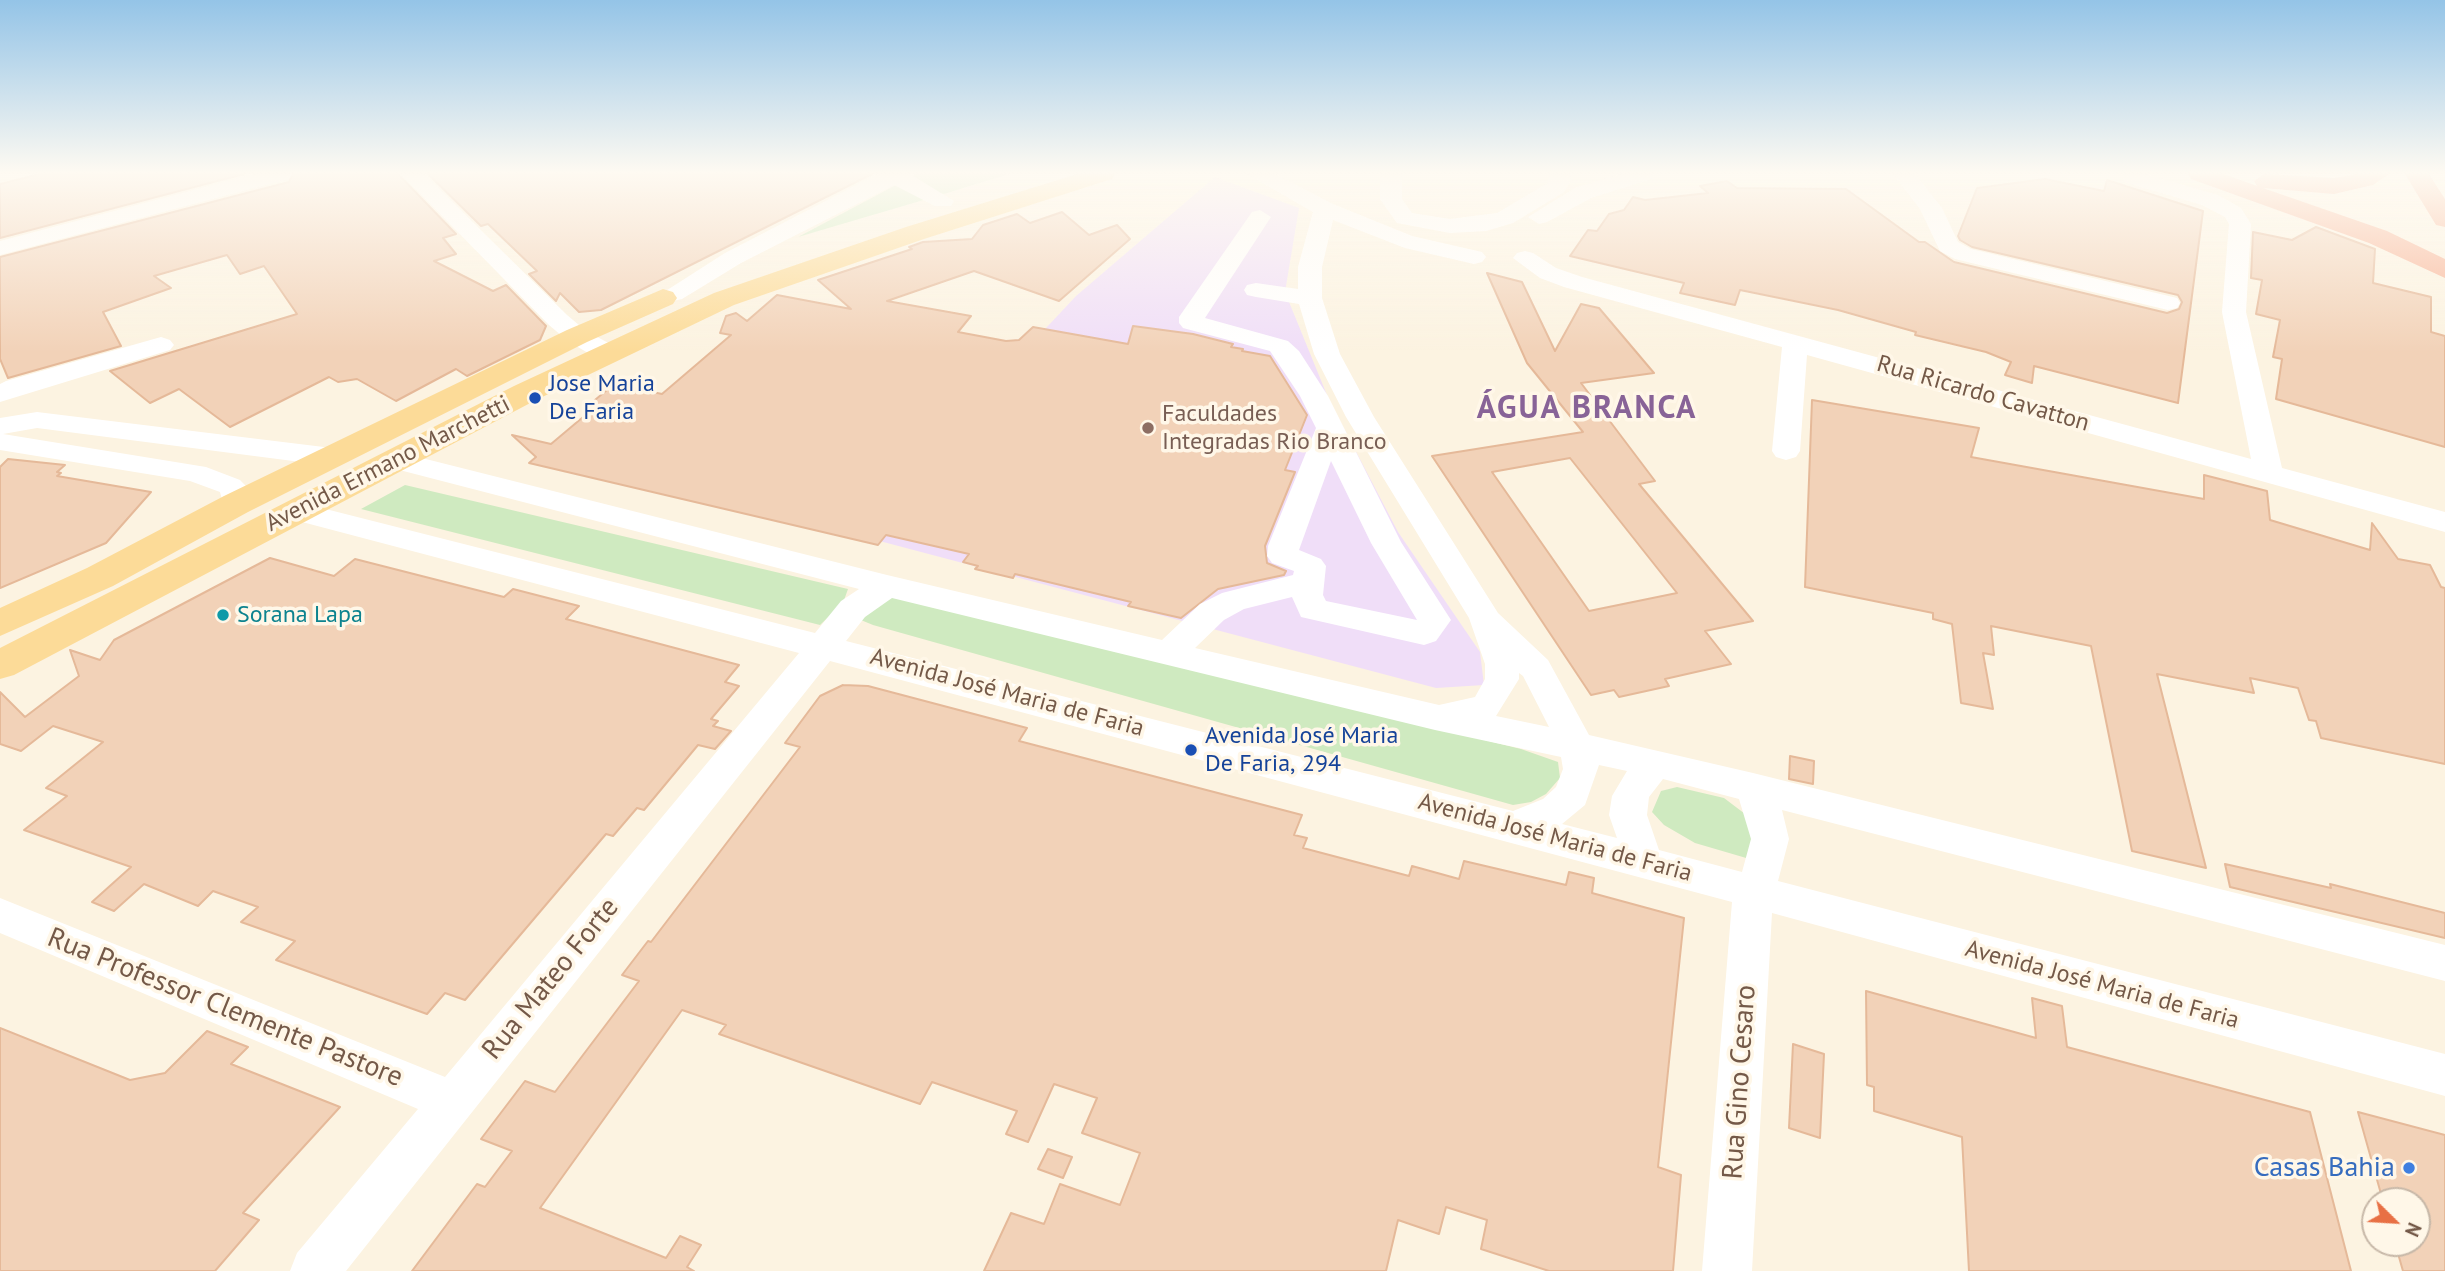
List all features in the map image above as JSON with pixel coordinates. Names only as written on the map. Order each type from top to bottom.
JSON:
[{"type":"highway","points":[[2368,233],[2445,270]]},
{"type":"main road","name":"Avenida Ermano Marchetti","points":[[0,624],[100,577],[236,504],[577,337],[736,268],[843,233]]},
{"type":"main road","name":"Avenida Ermano Marchetti","points":[[0,665],[394,460],[607,353],[724,299],[914,233]]},
{"type":"street","points":[[0,248],[57,233]]},
{"type":"street","points":[[472,233],[577,337],[607,353]]},
{"type":"street","points":[[673,294],[781,233]]},
{"type":"street","points":[[1254,233],[1237,287],[1192,317],[1192,323],[1279,346],[1290,357],[1314,396],[1330,428],[1386,543],[1435,621],[1433,626],[1417,634],[1313,609],[1307,595],[1310,566],[1283,555],[1283,546],[1330,428]]},
{"type":"street","points":[[1319,233],[1310,267],[1310,298],[1327,354],[1360,417],[1485,618],[1502,664],[1502,679],[1487,706],[1435,718]]},
{"type":"street","points":[[1386,233],[1430,249],[1516,244],[1513,261]]},
{"type":"street","points":[[1487,246],[1510,233]]},
{"type":"street","points":[[1513,261],[1536,233]]},
{"type":"street","points":[[1942,233],[1948,247],[1963,254],[2168,303]]},
{"type":"street","points":[[2239,233],[2234,312],[2269,475]]},
{"type":"street","points":[[1487,246],[1513,261]]},
{"type":"street","name":"Rua Ricardo Cavatton","points":[[1513,261],[1573,282],[2445,523]]},
{"type":"street","points":[[1237,287],[1310,298]]},
{"type":"street","points":[[1786,450],[1795,342]]},
{"type":"street","points":[[0,394],[15,387],[72,373],[162,345]]},
{"type":"street","points":[[0,426],[37,420],[332,457]]},
{"type":"street","points":[[0,442],[196,473],[230,486],[236,491],[236,504]]},
{"type":"street","points":[[394,460],[887,586],[1168,654],[1435,718],[1656,763],[2445,963]]},
{"type":"street","name":"Avenida José Maria de Faria","points":[[298,511],[1514,826],[2445,1075]]},
{"type":"street","points":[[0,632],[100,577]]},
{"type":"street","points":[[1168,654],[1212,612],[1233,601],[1308,582]]},
{"type":"street","name":"Rua Mateo Forte","points":[[315,1271],[853,608],[887,586]]},
{"type":"street","points":[[1485,618],[1536,669],[1577,747],[1581,769],[1572,795],[1556,810],[1514,826]]},
{"type":"street","points":[[0,650],[71,629]]},
{"type":"street","name":"Rua Mateo Forte","points":[[789,688],[866,656]]},
{"type":"street","points":[[1644,862],[1628,816],[1631,796],[1642,778],[1656,763]]},
{"type":"street","points":[[1753,787],[1765,814],[1770,839],[1765,863],[1753,892]]},
{"type":"street","name":"Rua Gino Cesaro","points":[[1727,1271],[1753,892]]},
{"type":"street","name":"Rua Professor Clemente Pastore","points":[[0,915],[451,1101]]},
{"type":"shaded area","name":"Faculdades Integradas Rio Branco","points":[[1149,233],[1295,233],[1285,292],[1329,400],[1398,532],[1480,652],[1484,685],[1436,688],[853,534],[1076,296]]},
{"type":"green space","points":[[405,485],[848,589],[843,603],[820,625],[361,509]]},
{"type":"green space","points":[[898,595],[1521,749],[1558,762],[1560,778],[1546,794],[1531,802],[1513,805],[856,618],[859,609]]},
{"type":"green space","points":[[1677,787],[1724,798],[1757,823],[1753,860],[1695,843],[1664,825],[1652,812],[1661,791]]},
{"type":"building","points":[[0,233],[18,233],[0,238]]},
{"type":"building","points":[[91,233],[455,233],[443,238],[456,254],[434,261],[493,291],[506,285],[546,326],[540,340],[467,376],[456,369],[396,401],[357,379],[338,382],[329,377],[230,427],[179,389],[150,403],[110,371],[297,314],[264,266],[240,274],[227,255],[154,276],[171,288],[103,312],[121,346],[8,378],[0,359],[0,257]]},
{"type":"building","points":[[498,233],[754,233],[601,310],[579,312],[560,293],[556,301],[529,274],[537,271]]},
{"type":"building","points":[[976,233],[1125,233],[1130,239],[1059,301],[974,271],[887,301],[971,316],[958,332],[1006,341],[1019,340],[1033,327],[1128,344],[1133,326],[1193,334],[1233,344],[1231,347],[1243,349],[1242,351],[1270,356],[1307,415],[1285,470],[1295,472],[1265,546],[1267,563],[1286,571],[1284,575],[1218,589],[1181,618],[1128,606],[1131,602],[1015,574],[1013,578],[975,569],[978,566],[963,562],[969,554],[886,535],[878,545],[529,463],[536,457],[512,435],[551,444],[595,407],[589,405],[614,384],[662,394],[731,335],[720,333],[726,316],[736,313],[747,321],[777,295],[851,309],[818,280],[912,249],[909,247],[923,242],[972,239]]},
{"type":"building","points":[[1586,233],[1907,233],[1954,262],[2167,313],[2179,309],[2182,302],[2178,295],[1972,247],[1958,236],[1959,233],[2200,233],[2178,403],[2034,366],[2032,383],[2005,375],[2011,362],[1986,352],[1915,335],[1916,332],[1838,310],[1740,290],[1735,305],[1680,293],[1684,283],[1570,256]]},
{"type":"building","points":[[2253,233],[2292,240],[2304,233],[2333,233],[2375,249],[2373,283],[2431,297],[2431,332],[2445,336],[2445,447],[2276,399],[2282,359],[2273,357],[2280,320],[2256,314],[2262,280],[2251,278]]},
{"type":"building","points":[[1487,273],[1522,282],[1555,351],[1581,304],[1599,308],[1654,373],[1581,383],[1655,481],[1639,484],[1753,621],[1705,631],[1731,664],[1665,679],[1669,686],[1619,697],[1614,690],[1591,695],[1432,456],[1583,432],[1527,363]],"holes":[[[1570,458],[1677,593],[1589,611],[1492,472]]]},
{"type":"building","points":[[1812,400],[1979,428],[1971,457],[2204,499],[2204,475],[2267,491],[2270,520],[2370,550],[2372,523],[2398,559],[2430,565],[2441,587],[2445,588],[2445,764],[2321,738],[2316,721],[2309,720],[2298,688],[2250,678],[2254,693],[2157,674],[2206,868],[2132,851],[2091,646],[1991,626],[1994,655],[1983,653],[1993,709],[1961,703],[1952,624],[1933,619],[1933,613],[1805,587]]},
{"type":"building","points":[[8,459],[65,465],[57,472],[61,473],[57,476],[151,492],[106,543],[0,588],[0,467]]},
{"type":"building","points":[[270,558],[334,576],[355,559],[504,597],[513,589],[579,606],[566,619],[739,665],[725,682],[739,686],[711,719],[718,721],[713,726],[731,731],[715,749],[698,745],[644,810],[637,808],[613,836],[606,834],[465,1000],[445,993],[427,1014],[276,960],[295,941],[241,922],[258,907],[213,891],[198,906],[144,884],[114,911],[92,902],[131,867],[24,830],[67,796],[46,788],[103,742],[53,726],[21,751],[0,744],[0,692],[25,717],[79,676],[70,650],[100,660],[114,640]]},
{"type":"building","points":[[843,685],[868,686],[1027,728],[1019,741],[1302,815],[1294,835],[1307,838],[1303,848],[1409,876],[1412,866],[1459,879],[1464,861],[1566,885],[1569,872],[1594,878],[1592,893],[1684,918],[1658,1167],[1681,1175],[1673,1271],[1549,1271],[1481,1249],[1487,1220],[1446,1207],[1439,1234],[1398,1220],[1386,1271],[984,1271],[1011,1213],[1044,1224],[1060,1184],[1120,1205],[1140,1153],[1082,1133],[1097,1098],[1054,1084],[1028,1142],[1006,1134],[1017,1111],[932,1082],[920,1104],[719,1034],[726,1025],[682,1010],[540,1208],[666,1258],[680,1236],[701,1245],[687,1267],[694,1271],[412,1271],[477,1184],[485,1187],[512,1151],[481,1139],[525,1081],[555,1092],[639,981],[622,975],[648,941],[651,942],[800,747],[785,743],[820,696]]},
{"type":"building","points":[[1790,756],[1814,761],[1813,784],[1789,779]]},
{"type":"building","points":[[2225,864],[2331,888],[2330,884],[2445,913],[2445,938],[2230,887]]},
{"type":"building","points":[[1866,991],[2036,1038],[2032,998],[2062,1006],[2067,1047],[2310,1112],[2351,1271],[1969,1271],[1962,1137],[1874,1111],[1874,1087],[1867,1085]]},
{"type":"building","points":[[0,1028],[130,1080],[165,1073],[207,1031],[248,1047],[231,1064],[340,1107],[243,1213],[259,1220],[215,1271],[0,1271]]},
{"type":"building","points":[[1793,1044],[1824,1054],[1820,1138],[1789,1128]]},
{"type":"building","name":"Casas Bahia","points":[[2358,1112],[2445,1135],[2445,1271],[2403,1271],[2399,1257],[2431,1257],[2431,1187],[2379,1187]]},
{"type":"building","points":[[1048,1149],[1072,1157],[1063,1178],[1038,1169]]},
{"type":"place","name":"Jose Maria De Faria","points":[[535,398]]},
{"type":"place","name":"Faculdades Integradas Rio Branco","points":[[1148,428]]},
{"type":"place","name":"Sorana Lapa","points":[[223,615]]},
{"type":"place","name":"Avenida José Maria De Faria, 294","points":[[1191,750]]},
{"type":"place","name":"Casas Bahia","points":[[2409,1168]]},
{"type":"district","name":"ÁGUA BRANCA","points":[[1587,409]]}]
